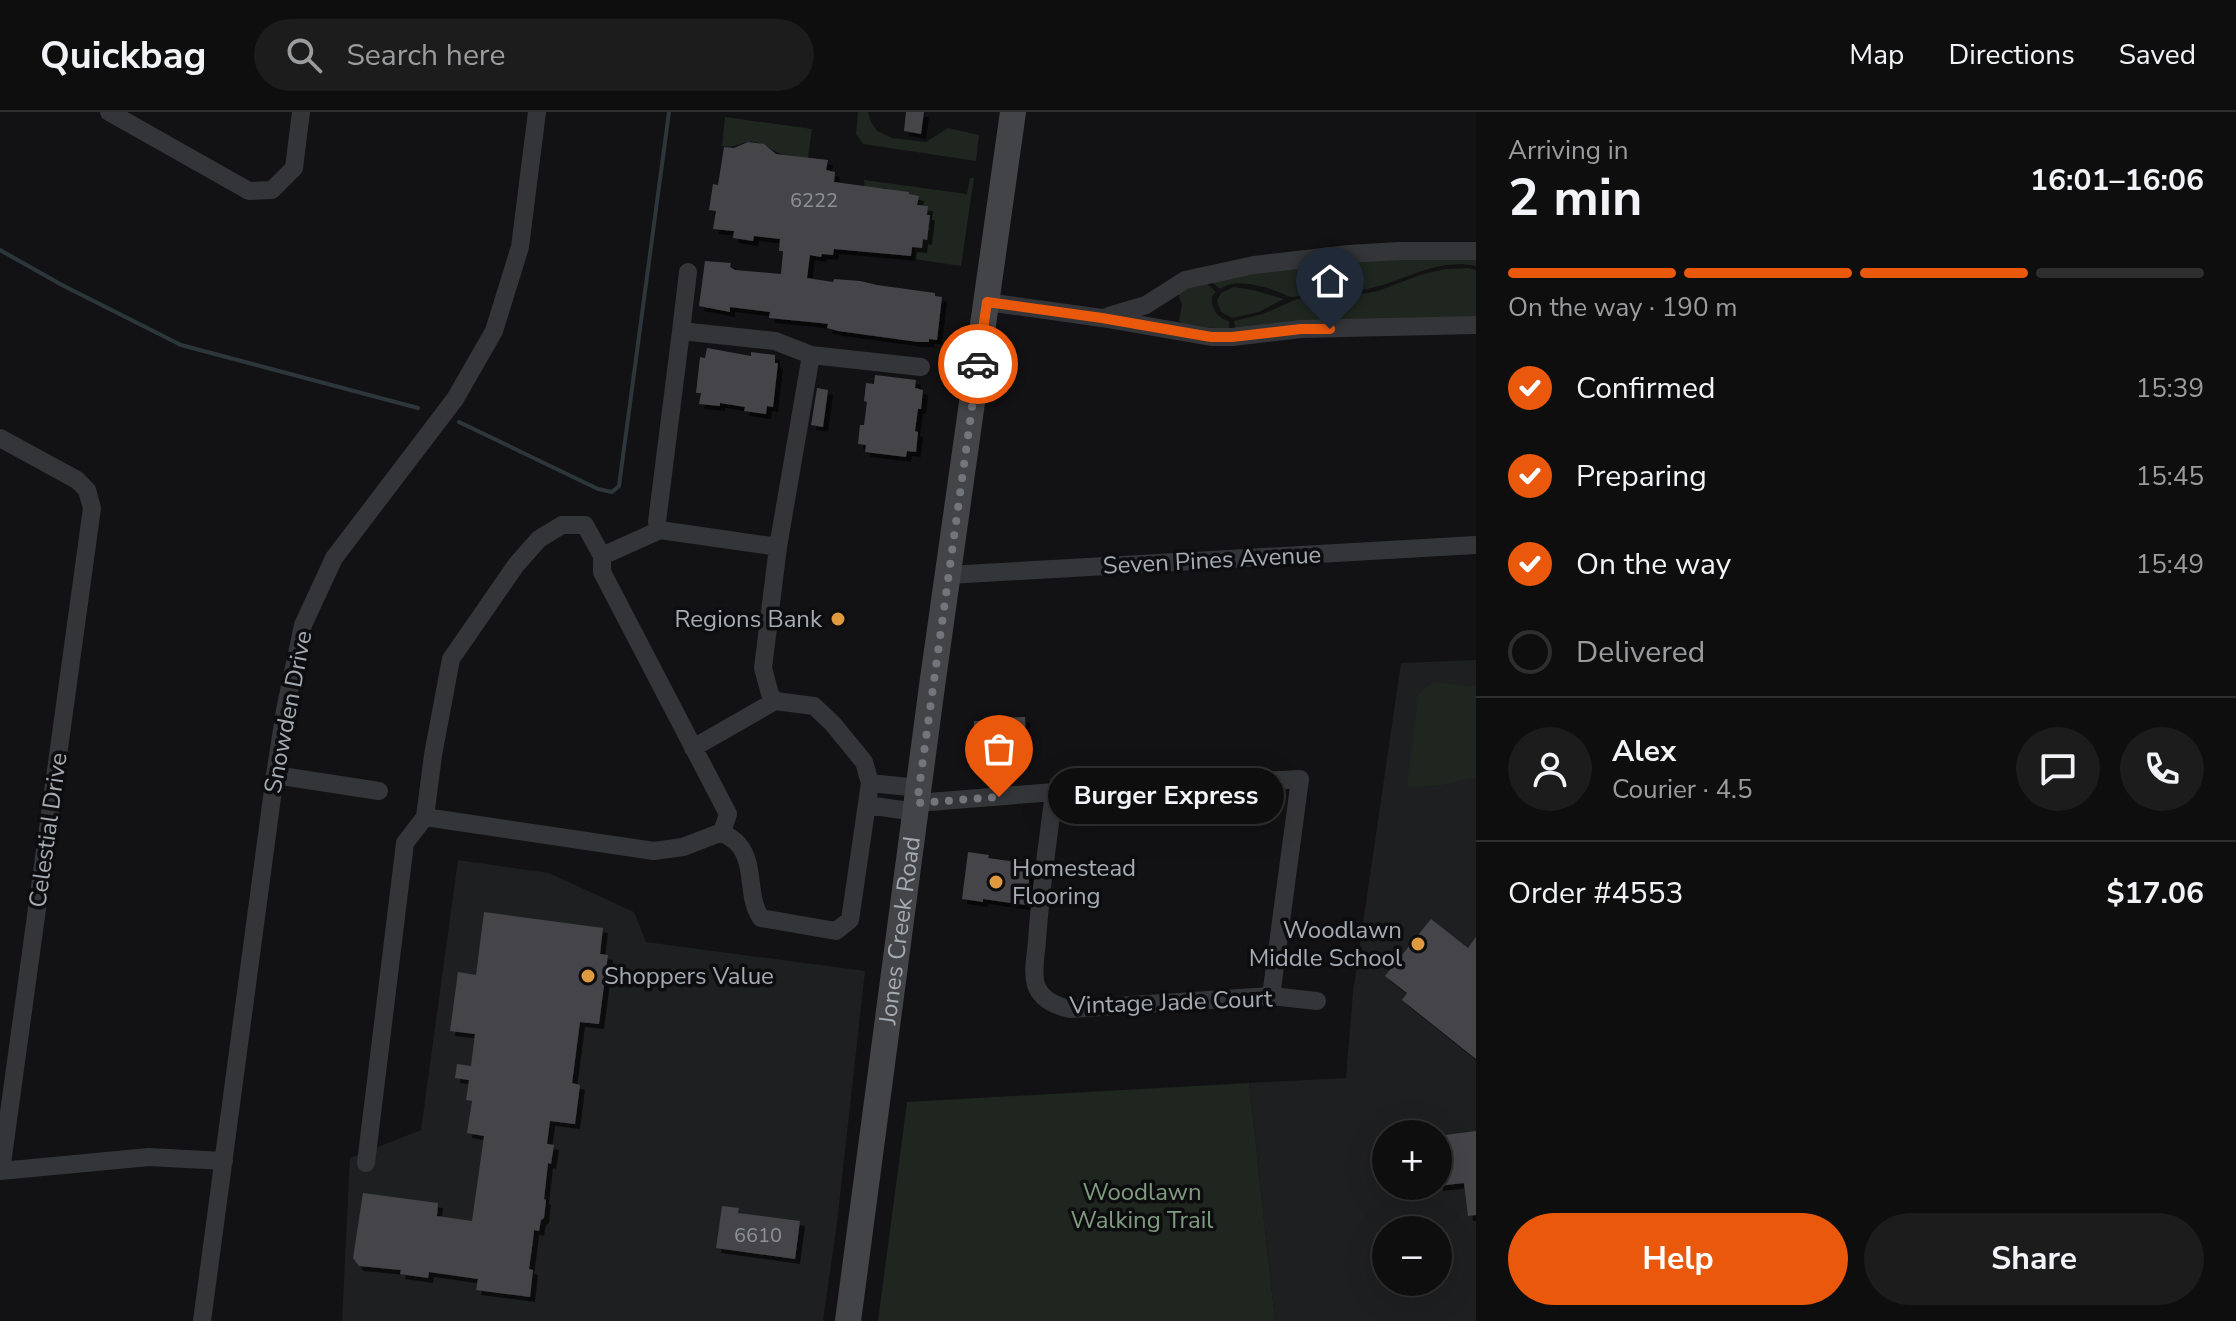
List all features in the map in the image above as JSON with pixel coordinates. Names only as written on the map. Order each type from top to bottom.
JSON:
[{"type":"main road","name":"Jones Creek Road","points":[[848,1321],[1013,112]]},
{"type":"street","points":[[109,112],[249,191],[272,190],[294,168],[301,112]]},
{"type":"street","name":"Snowden Drive","points":[[202,1321],[275,775],[303,625],[334,558],[455,399],[494,331],[520,247],[537,112]]},
{"type":"street","points":[[1102,318],[1146,305],[1185,280],[1254,265],[1374,252],[1476,251]]},
{"type":"street","points":[[660,530],[657,522],[688,272]]},
{"type":"street","points":[[987,302],[1211,337],[1301,329],[1476,325]]},
{"type":"street","points":[[681,331],[775,341],[811,355],[921,367]]},
{"type":"street","points":[[775,701],[763,668],[778,547],[811,355]]},
{"type":"street","name":"Celestial Drive","points":[[0,438],[77,480],[87,490],[92,508],[1,1171]]},
{"type":"street","points":[[366,1163],[405,843],[425,817],[451,659],[516,565],[539,539],[562,525],[585,525],[602,556],[602,572],[728,814],[722,832]]},
{"type":"street","points":[[602,556],[660,530],[778,547]]},
{"type":"street","name":"Seven Pines Avenue","points":[[948,575],[1476,545]]},
{"type":"street","points":[[693,748],[775,701],[814,706],[864,762],[870,783],[850,920],[836,931],[761,918],[755,910],[748,865],[739,845],[722,832]]},
{"type":"street","points":[[275,775],[379,791]]},
{"type":"street","points":[[867,805],[1300,779],[1271,996]]},
{"type":"street","points":[[870,783],[917,801]]},
{"type":"street","name":"Vintage Jade Court","points":[[1054,792],[1039,906],[1034,976],[1037,988],[1046,999],[1070,1009],[1271,996],[1317,1001]]},
{"type":"street","points":[[425,817],[654,851],[683,847],[722,832]]},
{"type":"street","points":[[1,1171],[149,1157],[224,1161]]},
{"type":"shaded area","name":"Woodlawn Middle School","points":[[1476,660],[1476,1321],[1275,1321],[1249,1083],[1346,1078],[1353,992],[1401,663]]},
{"type":"shaded area","points":[[458,860],[549,873],[634,912],[646,942],[865,971],[823,1321],[342,1321],[350,1158],[421,1130]]},
{"type":"green space","points":[[858,112],[868,112],[877,131],[892,138],[926,142],[948,128],[979,135],[976,161],[863,144],[856,134]]},
{"type":"green space","points":[[725,117],[812,129],[808,158],[785,159],[786,155],[755,142],[722,146]]},
{"type":"green space","points":[[970,178],[974,178],[961,266],[914,259],[915,248],[922,248],[923,239],[926,240],[928,206],[917,205],[918,196],[908,192],[865,188],[864,180],[967,194]]},
{"type":"green space","points":[[1476,257],[1476,266],[1437,267],[1367,289],[1314,292],[1292,297],[1249,284],[1233,284],[1220,289],[1212,282],[1315,262]]},
{"type":"green space","points":[[1468,268],[1476,270],[1476,319],[1236,330],[1234,321],[1263,314],[1297,299],[1343,297],[1378,291],[1420,275]]},
{"type":"green space","points":[[1204,281],[1216,292],[1212,296],[1212,305],[1218,315],[1229,321],[1229,330],[1179,321],[1182,305],[1178,293]]},
{"type":"green space","points":[[1234,287],[1284,299],[1259,312],[1232,318],[1221,312],[1217,300],[1221,293]]},
{"type":"green space","points":[[1433,682],[1476,687],[1476,777],[1407,788],[1418,694]]},
{"type":"green space","name":"Woodlawn Walking Trail","points":[[1249,1083],[1275,1321],[878,1321],[907,1102]]},
{"type":"building","points":[[906,112],[924,112],[921,134],[904,131]]},
{"type":"building","points":[[748,142],[764,144],[776,154],[828,160],[826,170],[835,172],[834,182],[919,196],[917,205],[928,206],[927,215],[930,215],[927,240],[923,239],[922,248],[912,247],[911,256],[834,249],[833,255],[810,255],[807,278],[833,282],[834,279],[860,281],[935,293],[935,296],[942,297],[937,340],[918,342],[838,331],[827,328],[828,324],[769,318],[770,312],[730,307],[730,312],[699,306],[705,261],[731,263],[730,267],[735,270],[781,274],[783,251],[779,251],[780,239],[754,236],[753,241],[733,238],[734,231],[713,229],[716,211],[709,210],[713,184],[718,185],[724,147],[734,148]]},
{"type":"building","points":[[707,348],[751,356],[751,352],[775,355],[775,363],[778,363],[773,407],[767,406],[766,414],[720,403],[720,406],[699,404],[701,393],[696,393],[700,357],[705,358]]},
{"type":"building","points":[[875,375],[916,380],[915,388],[923,390],[915,431],[918,432],[916,452],[907,451],[906,457],[865,452],[866,445],[858,444],[860,425],[864,425],[866,383],[874,384]]},
{"type":"building","points":[[817,388],[828,390],[823,427],[811,425]]},
{"type":"building","points":[[1025,717],[1026,742],[974,743],[974,721]]},
{"type":"building","name":"Homestead Flooring","points":[[968,852],[1031,864],[1026,905],[962,899]]},
{"type":"building","points":[[484,912],[603,928],[600,954],[608,955],[599,1024],[580,1022],[572,1083],[580,1085],[575,1124],[550,1121],[547,1144],[554,1145],[551,1164],[548,1163],[544,1218],[539,1231],[534,1230],[529,1269],[533,1270],[530,1297],[476,1290],[478,1279],[429,1272],[428,1278],[400,1274],[401,1270],[359,1266],[353,1258],[363,1193],[438,1203],[437,1216],[472,1221],[484,1136],[467,1133],[472,1101],[466,1100],[469,1080],[455,1078],[457,1064],[471,1066],[475,1034],[450,1031],[458,972],[476,975]]},
{"type":"building","points":[[1431,919],[1468,948],[1476,937],[1476,1059],[1402,1000],[1407,993],[1385,976]]},
{"type":"building","points":[[1476,1131],[1476,1215],[1468,1216],[1464,1183],[1452,1184],[1452,1134]]},
{"type":"building","points":[[722,1206],[739,1208],[738,1213],[800,1221],[795,1259],[716,1248]]},
{"type":"waterway","points":[[459,422],[598,489],[612,492],[619,486],[669,112]]},
{"type":"waterway","points":[[0,250],[181,345],[418,408]]},
{"type":"way so far","points":[[978,364],[917,803],[999,797]]},
{"type":"place","name":"Regions Bank","points":[[838,619]]},
{"type":"place","name":"Burger Express","points":[[999,797]]},
{"type":"place","name":"Homestead Flooring","points":[[996,882]]},
{"type":"place","name":"Woodlawn Middle School","points":[[1418,944]]},
{"type":"place","name":"Shoppers Value","points":[[588,976]]},
{"type":"route","points":[[978,364],[987,302],[1211,337],[1330,329]]}]
